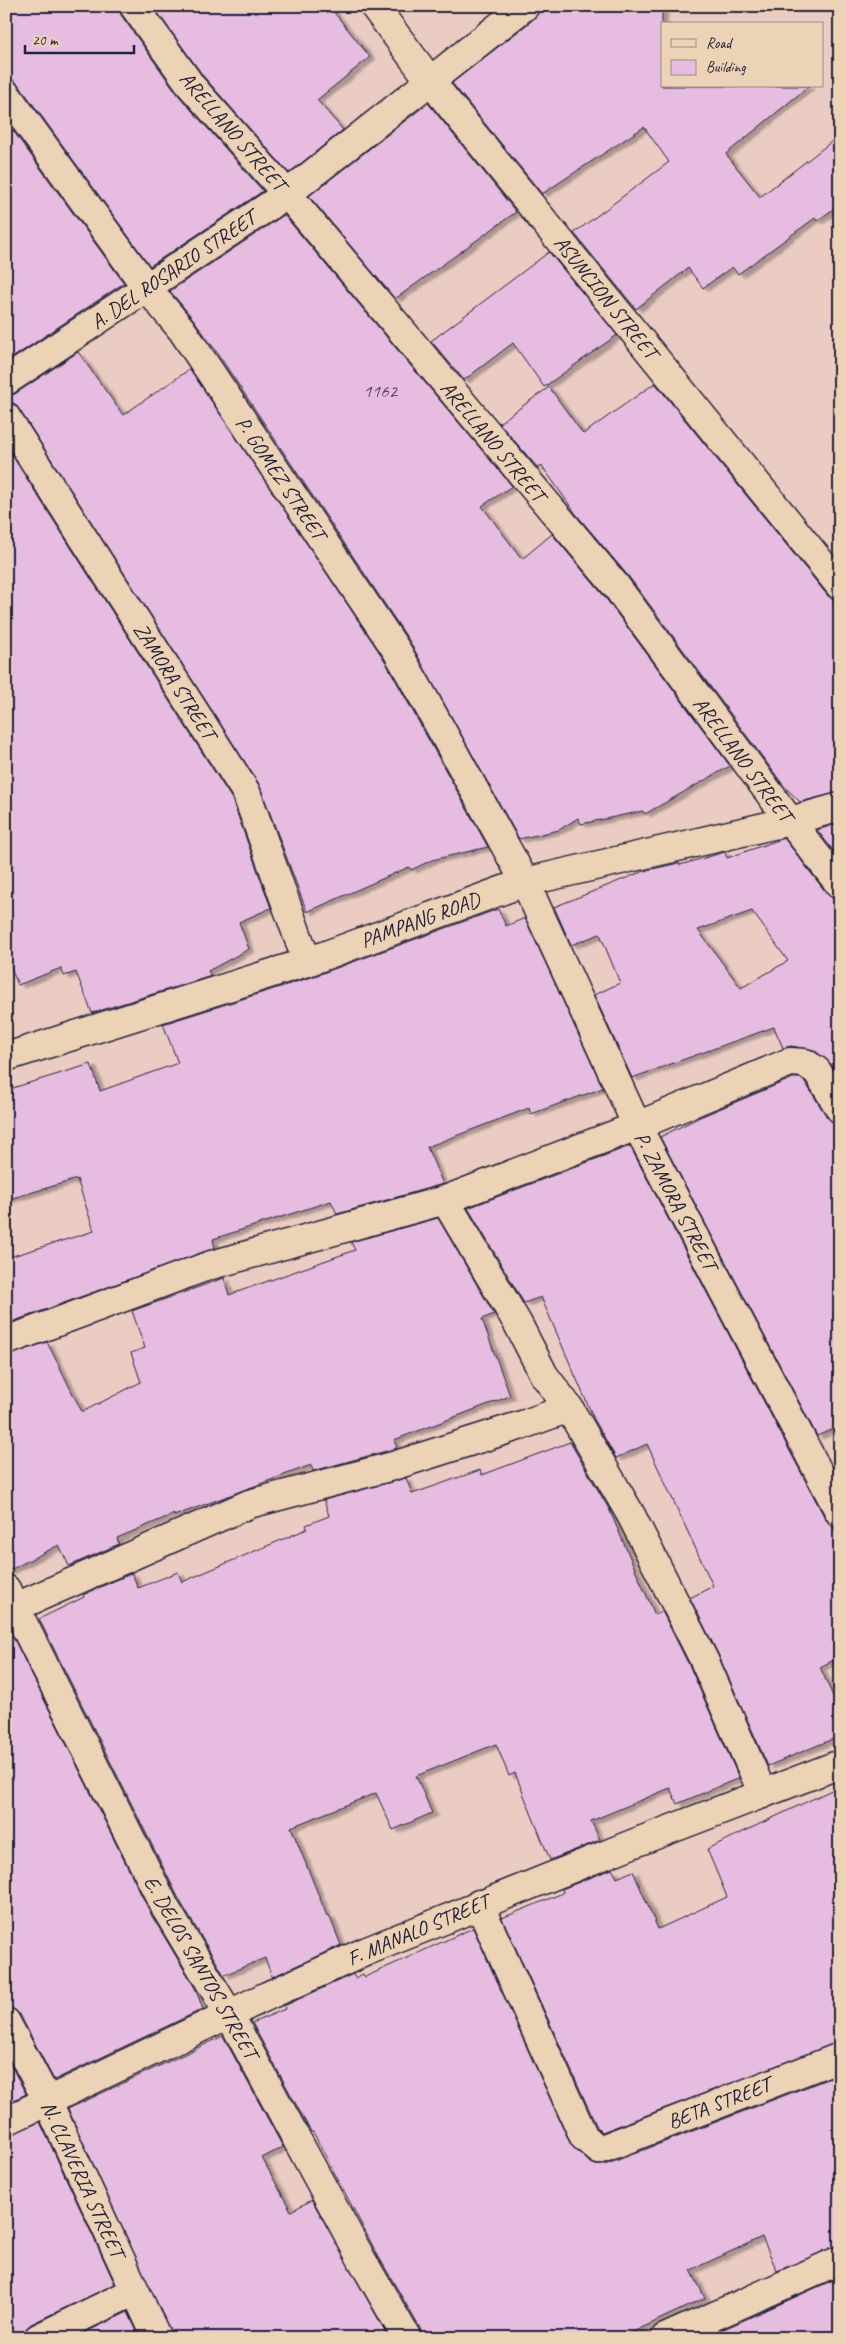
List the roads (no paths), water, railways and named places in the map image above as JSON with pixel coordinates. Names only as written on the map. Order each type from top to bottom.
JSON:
[{"type":"street","name":"ARELLANO STREET","points":[[134,6],[192,87],[287,194],[616,586],[790,821],[840,885]]},
{"type":"street","name":"ASUNCION STREET","points":[[374,6],[431,82],[840,586]]},
{"type":"street","name":"A. DEL ROSARIO STREET","points":[[6,381],[287,194],[525,6]]},
{"type":"street","name":"P. GOMEZ STREET","points":[[6,94],[147,288],[182,330],[398,651],[525,882]]},
{"type":"street","name":"ZAMORA STREET","points":[[6,417],[246,792],[307,962]]},
{"type":"street","name":"PAMPANG ROAD","points":[[6,1057],[307,962],[525,882],[790,821],[840,806]]},
{"type":"street","name":"P. ZAMORA STREET","points":[[525,882],[637,1126],[840,1513]]},
{"type":"street","points":[[6,1341],[208,1266],[445,1200],[637,1126],[790,1062],[805,1063],[817,1071],[840,1109]]},
{"type":"street","points":[[445,1200],[518,1324],[544,1375],[569,1408],[631,1515],[704,1660],[763,1794]]},
{"type":"street","points":[[11,1598],[249,1504],[393,1466],[569,1408]]},
{"type":"street","name":"E. DELOS SANTOS STREET","points":[[11,1598],[166,1909],[229,2014],[362,2260],[407,2338]]},
{"type":"street","name":"F. MANALO STREET","points":[[6,2121],[229,2014],[367,1951],[478,1904],[840,1764]]},
{"type":"street","name":"BETA STREET","points":[[478,1904],[584,2137],[599,2150],[840,2057]]},
{"type":"street","name":"N. CLAVERIA STREET","points":[[6,2022],[47,2100],[157,2338]]},
{"type":"street","points":[[665,2338],[840,2260]]},
{"type":"street","points":[[38,2338],[134,2291]]}]
